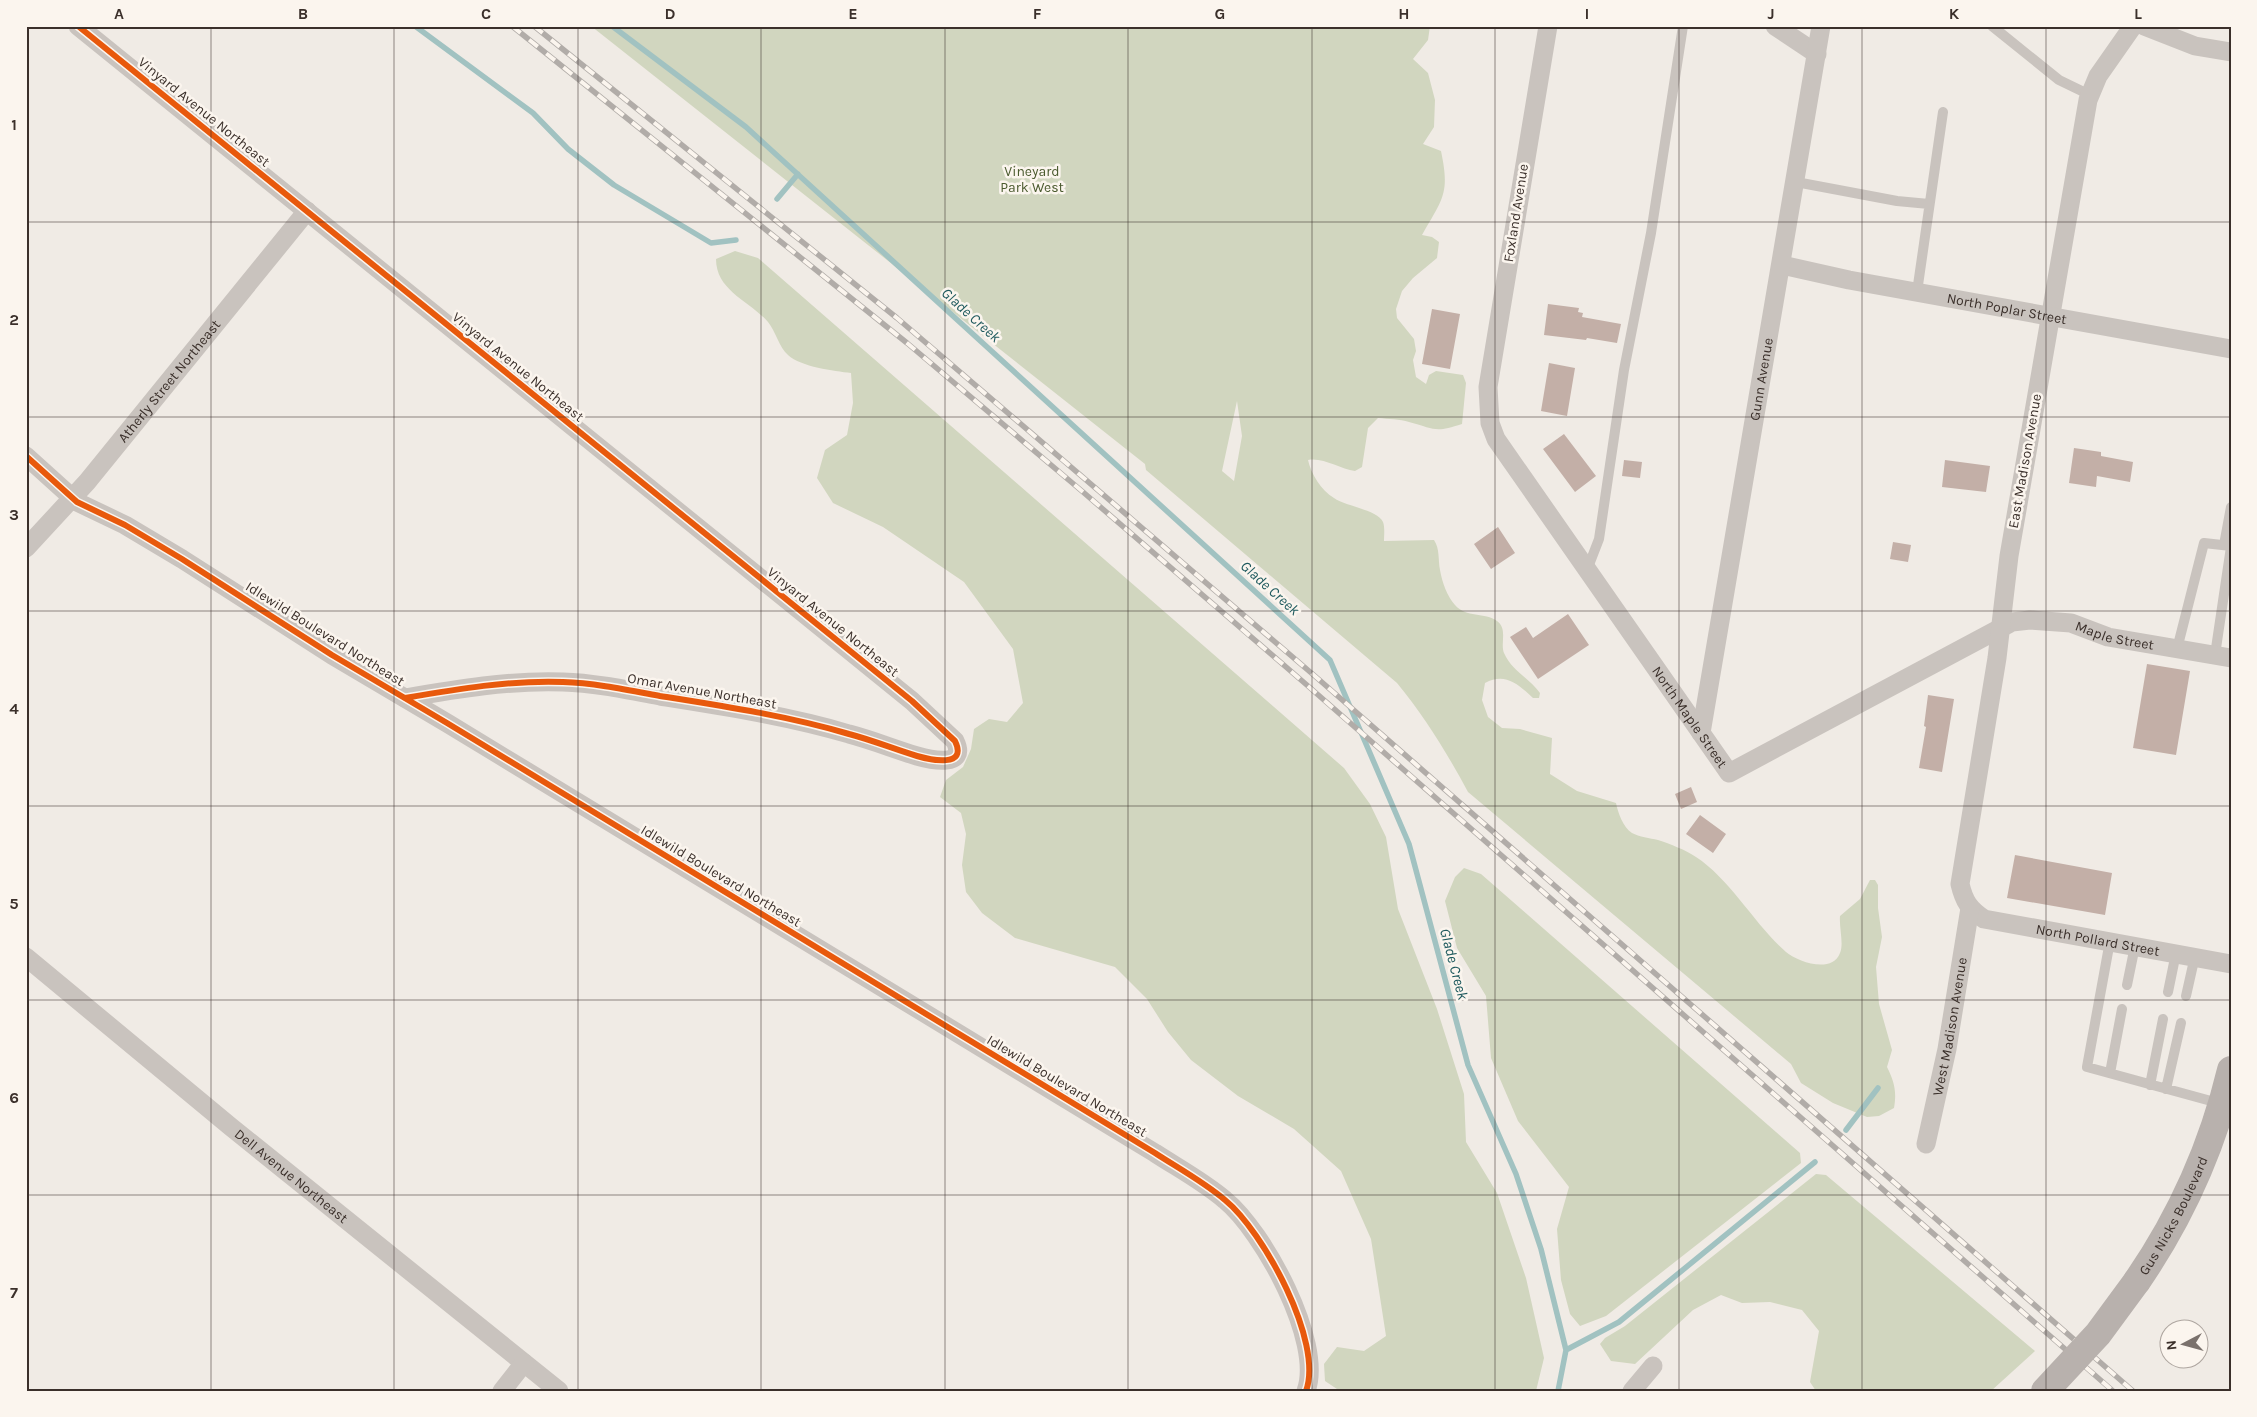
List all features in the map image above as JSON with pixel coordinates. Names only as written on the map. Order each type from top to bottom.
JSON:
[{"type":"main road","name":"Gus Nicks Boulevard","points":[[2045,1391],[2098,1334],[2154,1256],[2180,1210],[2205,1152],[2222,1104],[2231,1070]]},
{"type":"street","name":"Vinyard Avenue Northeast","points":[[78,26],[912,701],[942,729]]},
{"type":"street","name":"Foxland Avenue","points":[[1487,400],[1523,165],[1548,26]]},
{"type":"street","points":[[1775,26],[1817,54]]},
{"type":"street","name":"Gunn Avenue","points":[[1701,733],[1782,265],[1821,26]]},
{"type":"street","name":"East Madison Avenue","points":[[1970,908],[1964,899],[1960,884],[1988,720],[2009,556],[2090,95],[2098,76],[2133,26]]},
{"type":"street","points":[[2144,26],[2195,46],[2231,52]]},
{"type":"street","name":"Atherly Street Northeast","points":[[26,548],[72,498],[307,211]]},
{"type":"street","name":"North Poplar Street","points":[[1782,265],[1917,292],[2231,349]]},
{"type":"street","name":"North Maple Street","points":[[1487,400],[1490,423],[1496,439],[1729,773],[2000,626]]},
{"type":"street","name":"Idlewild Boulevard Northeast","points":[[26,456],[72,498],[125,525],[165,549],[332,655],[1146,1148],[1226,1200],[1245,1219],[1266,1250],[1294,1307],[1306,1339],[1310,1366],[1306,1391]]},
{"type":"street","name":"Maple Street","points":[[2000,626],[2030,620],[2070,623],[2108,638],[2223,657]]},
{"type":"street","name":"Omar Avenue Northeast","points":[[405,698],[472,686],[538,682],[564,682],[603,686],[784,718],[848,733],[919,757],[944,762],[952,759],[958,747],[942,729]]},
{"type":"street","name":"North Pollard Street","points":[[1970,908],[1984,919],[2231,964]]},
{"type":"street","name":"West Madison Avenue","points":[[1926,1144],[1947,1049],[1970,908]]},
{"type":"street","name":"Dell Avenue Northeast","points":[[26,957],[231,1127],[559,1391]]},
{"type":"street","points":[[502,1391],[524,1363]]},
{"type":"street","points":[[1632,1391],[1653,1366]]},
{"type":"lane","points":[[1587,570],[1599,539],[1622,388],[1651,233],[1683,26]]},
{"type":"lane","points":[[1992,26],[2059,80],[2077,91],[2090,95]]},
{"type":"lane","points":[[1917,292],[1943,112]]},
{"type":"lane","points":[[1796,182],[1897,201],[1929,204]]},
{"type":"lane","points":[[2223,657],[2219,628],[2229,546],[2231,507]]},
{"type":"lane","points":[[2177,649],[2204,543],[2229,546]]},
{"type":"lane","points":[[2219,628],[2231,619]]},
{"type":"lane","points":[[2110,941],[2087,1067],[2222,1104]]},
{"type":"lane","points":[[2127,985],[2135,946]]},
{"type":"lane","points":[[2168,992],[2176,953]]},
{"type":"lane","points":[[2186,996],[2195,956]]},
{"type":"lane","points":[[2110,1073],[2122,1009]]},
{"type":"lane","points":[[2150,1085],[2163,1019]]},
{"type":"lane","points":[[2166,1089],[2181,1022]]},
{"type":"green space","name":"Vineyard Park West","points":[[591,26],[1430,26],[1428,40],[1413,59],[1428,73],[1435,100],[1434,127],[1423,144],[1441,151],[1445,177],[1440,204],[1422,235],[1432,237],[1439,242],[1437,258],[1413,278],[1402,291],[1396,309],[1397,318],[1414,339],[1416,351],[1413,360],[1416,377],[1426,384],[1429,375],[1436,371],[1463,375],[1466,383],[1462,424],[1435,429],[1402,420],[1378,418],[1368,428],[1362,467],[1355,471],[1320,460],[1308,460],[1312,471],[1317,481],[1329,495],[1339,501],[1375,514],[1380,518],[1384,524],[1384,541],[1434,540],[1438,551],[1442,579],[1447,593],[1455,605],[1465,612],[1492,618],[1500,624],[1503,632],[1503,649],[1507,659],[1540,693],[1539,698],[1533,698],[1522,688],[1505,679],[1492,680],[1485,683],[1482,700],[1488,717],[1502,728],[1520,729],[1552,738],[1550,774],[1577,791],[1616,803],[1624,824],[1632,833],[1678,847],[1692,854],[1708,866],[1732,890],[1775,941],[1791,956],[1806,962],[1823,965],[1836,959],[1842,945],[1840,916],[1860,899],[1870,880],[1875,880],[1878,885],[1878,908],[1882,937],[1876,967],[1879,1004],[1892,1050],[1887,1067],[1894,1086],[1894,1108],[1879,1116],[1867,1117],[1833,1103],[1801,1083],[1791,1064],[1468,792],[1435,736],[1397,683],[1146,470],[1145,464]],"holes":[[[1237,401],[1242,436],[1234,481],[1222,471]]]},
{"type":"green space","points":[[735,251],[758,258],[1344,768],[1370,804],[1386,837],[1398,909],[1437,1009],[1464,1094],[1466,1142],[1497,1193],[1526,1278],[1544,1358],[1536,1391],[1340,1391],[1325,1381],[1324,1364],[1337,1347],[1364,1351],[1386,1336],[1371,1239],[1341,1171],[1294,1129],[1238,1096],[1191,1060],[1168,1032],[1147,999],[1115,967],[1015,938],[982,913],[966,892],[962,865],[966,834],[961,813],[940,797],[946,780],[963,767],[971,749],[974,729],[989,719],[1007,722],[1023,703],[1013,649],[964,582],[883,527],[833,503],[817,478],[825,450],[847,435],[853,403],[851,373],[827,370],[801,363],[788,355],[782,348],[768,322],[735,295],[717,270],[716,259]]},
{"type":"green space","points":[[1464,868],[1481,874],[1800,1153],[1801,1163],[1606,1316],[1580,1326],[1570,1314],[1561,1280],[1557,1229],[1569,1187],[1518,1121],[1491,1058],[1486,996],[1457,948],[1445,901],[1455,877]]},
{"type":"green space","points":[[1816,1174],[1826,1175],[2035,1351],[1991,1391],[1816,1391],[1810,1382],[1819,1331],[1802,1310],[1770,1302],[1742,1303],[1721,1295],[1693,1310],[1635,1364],[1611,1361],[1600,1344],[1605,1338],[1625,1326]]},
{"type":"building","points":[[1548,304],[1579,308],[1578,312],[1583,313],[1582,317],[1621,324],[1617,343],[1587,338],[1586,340],[1544,335]]},
{"type":"building","points":[[1432,309],[1460,314],[1450,369],[1422,364]]},
{"type":"building","points":[[1549,363],[1575,368],[1567,416],[1541,411]]},
{"type":"building","points":[[1564,434],[1596,476],[1575,492],[1543,449]]},
{"type":"building","points":[[2074,448],[2101,452],[2101,456],[2133,462],[2130,482],[2097,476],[2096,487],[2069,483]]},
{"type":"building","points":[[1624,460],[1642,462],[1640,478],[1622,476]]},
{"type":"building","points":[[1945,460],[1990,466],[1986,492],[1942,487]]},
{"type":"building","points":[[1498,527],[1515,553],[1491,569],[1474,544]]},
{"type":"building","points":[[1893,542],[1911,545],[1908,562],[1890,559]]},
{"type":"building","points":[[1568,614],[1589,645],[1538,679],[1510,637],[1526,627],[1533,638]]},
{"type":"building","points":[[2147,664],[2190,671],[2176,755],[2133,748]]},
{"type":"building","points":[[1928,695],[1954,699],[1942,772],[1919,768],[1926,727],[1924,726]]},
{"type":"building","points":[[1691,787],[1697,802],[1681,809],[1675,794]]},
{"type":"building","points":[[1700,815],[1726,834],[1713,853],[1686,834]]},
{"type":"building","points":[[2015,855],[2112,873],[2105,915],[2007,898]]},
{"type":"waterway","points":[[415,26],[533,113],[568,149],[614,185],[711,243],[736,240]]},
{"type":"waterway","name":"Glade Creek","points":[[612,26],[746,127],[1330,660],[1409,844],[1468,1065],[1516,1174],[1541,1249],[1566,1350],[1558,1391]]},
{"type":"waterway","points":[[777,199],[798,174]]},
{"type":"waterway","points":[[1846,1130],[1878,1088]]},
{"type":"waterway","points":[[1566,1350],[1619,1322],[1815,1162]]},
{"type":"railway","points":[[512,26],[907,343],[1083,492],[1308,686],[2113,1391]]},
{"type":"railway","points":[[534,26],[897,318],[1316,677],[2133,1391]]},
{"type":"cycle path","points":[[78,26],[912,701],[955,741],[958,750],[957,755],[952,759],[931,759],[858,736],[803,722],[587,684],[523,682],[464,688],[405,698]]},
{"type":"cycle path","points":[[26,456],[77,502],[125,525],[182,559],[332,655],[447,723],[1208,1187],[1240,1215],[1272,1261],[1286,1289],[1298,1317],[1306,1345],[1309,1370],[1306,1391]]}]
